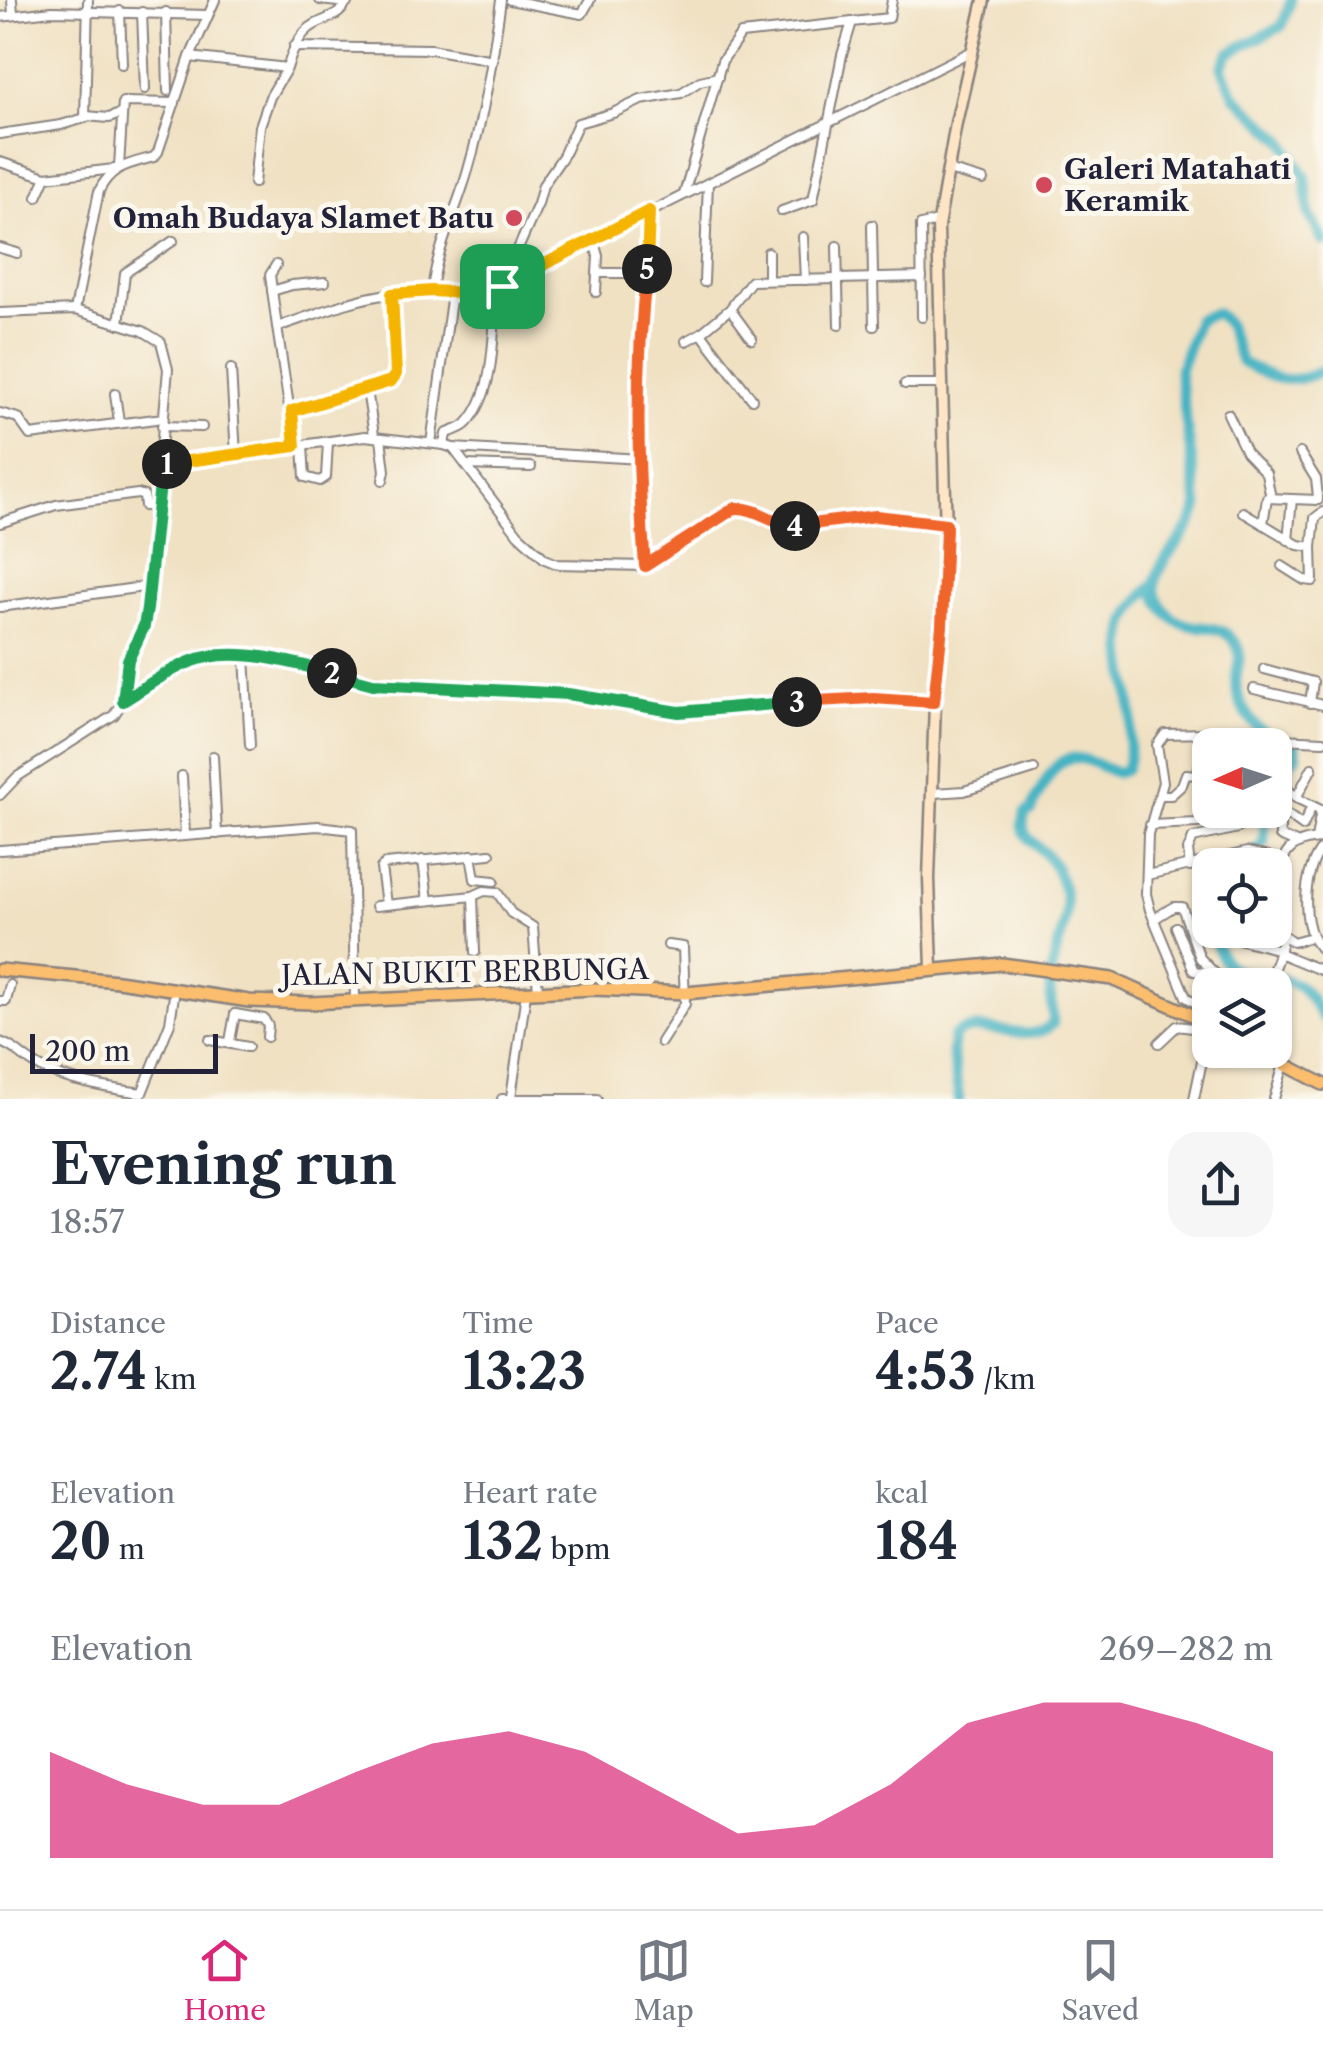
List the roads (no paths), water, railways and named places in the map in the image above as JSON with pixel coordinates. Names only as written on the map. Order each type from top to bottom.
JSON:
[{"type":"main road","points":[[932,969],[928,878],[934,702],[946,540],[938,221],[984,0]]},
{"type":"main road","name":"JALAN BUKIT BERBUNGA","points":[[0,970],[238,999],[311,1003],[594,989],[685,993],[1002,964],[1037,966],[1119,981],[1192,1017]]},
{"type":"main road","points":[[1292,1068],[1323,1084]]},
{"type":"street","points":[[12,0],[13,16]]},
{"type":"street","points":[[86,116],[88,0]]},
{"type":"street","points":[[0,162],[46,177],[117,168],[156,154],[215,0]]},
{"type":"street","points":[[320,0],[348,1]]},
{"type":"street","points":[[432,291],[436,258],[468,172],[501,0]]},
{"type":"street","points":[[510,0],[545,3],[582,14],[590,0]]},
{"type":"street","points":[[684,194],[725,55],[744,32],[891,17],[892,0]]},
{"type":"street","points":[[254,183],[260,126],[294,47],[314,25],[332,20],[348,1]]},
{"type":"street","points":[[0,17],[86,12],[208,15]]},
{"type":"street","points":[[120,12],[122,64]]},
{"type":"street","points":[[142,12],[145,89]]},
{"type":"street","points":[[166,12],[168,91]]},
{"type":"street","points":[[782,211],[813,200],[852,22]]},
{"type":"street","points":[[294,47],[430,49],[492,60]]},
{"type":"street","points":[[277,327],[348,303],[392,294],[484,294],[972,51]]},
{"type":"street","points":[[190,57],[287,68]]},
{"type":"street","points":[[718,77],[700,80],[681,93],[641,100],[578,123],[563,156],[543,184],[538,204],[499,288],[484,391],[466,425],[448,432],[448,446],[518,534],[545,559],[563,564],[645,566],[735,508],[745,508],[789,526],[876,516],[946,524]]},
{"type":"street","points":[[117,168],[124,101],[175,102]]},
{"type":"street","points":[[0,134],[61,125],[86,116],[109,118],[120,114]]},
{"type":"street","points":[[75,310],[95,206],[106,176],[117,168]]},
{"type":"street","points":[[948,170],[983,180]]},
{"type":"street","points":[[37,198],[46,177]]},
{"type":"street","points":[[704,282],[708,183]]},
{"type":"street","points":[[645,566],[640,503],[640,336],[649,211]]},
{"type":"street","points":[[922,317],[922,224],[938,221]]},
{"type":"street","points":[[872,226],[874,326]]},
{"type":"street","points":[[803,237],[806,280]]},
{"type":"street","points":[[119,324],[126,273],[173,240]]},
{"type":"street","points":[[594,242],[596,292]]},
{"type":"street","points":[[838,246],[839,325]]},
{"type":"street","points":[[0,248],[17,253]]},
{"type":"street","points":[[768,252],[768,280]]},
{"type":"street","points":[[276,265],[270,274],[272,291],[305,477],[320,481],[326,477],[328,442]]},
{"type":"street","points":[[598,273],[628,274]]},
{"type":"street","points":[[686,341],[730,310],[749,282],[922,277]]},
{"type":"street","points":[[272,291],[292,284],[325,282]]},
{"type":"street","points":[[431,444],[452,293]]},
{"type":"street","points":[[292,411],[391,381],[396,374],[392,294]]},
{"type":"street","points":[[0,312],[75,310],[152,335],[164,346],[168,369],[159,421],[162,465],[154,506],[151,577],[144,626],[128,660],[123,701],[114,715],[17,777],[0,796]]},
{"type":"street","points":[[730,310],[752,339]]},
{"type":"street","points":[[701,333],[752,399]]},
{"type":"street","points":[[231,369],[236,456]]},
{"type":"street","points":[[904,384],[941,384]]},
{"type":"street","points":[[367,390],[385,471],[382,480]]},
{"type":"street","points":[[115,394],[119,422]]},
{"type":"street","points":[[0,414],[18,418],[30,435],[119,422],[159,421],[202,428]]},
{"type":"street","points":[[1228,414],[1248,454],[1266,473],[1271,498]]},
{"type":"street","points":[[162,465],[378,437],[448,446],[641,459]]},
{"type":"street","points":[[1300,453],[1316,478],[1321,504]]},
{"type":"street","points":[[466,465],[532,467]]},
{"type":"street","points":[[1282,566],[1312,581],[1315,518],[1323,482]]},
{"type":"street","points":[[0,523],[56,506],[138,494],[144,495],[144,505],[154,506]]},
{"type":"street","points":[[1263,524],[1266,500],[1271,498],[1321,504]]},
{"type":"street","points":[[1288,540],[1292,499]]},
{"type":"street","points":[[1243,512],[1288,540],[1312,547]]},
{"type":"street","points":[[0,607],[151,577]]},
{"type":"street","points":[[123,701],[201,658],[245,656],[373,684],[568,694],[663,711],[854,698],[934,702]]},
{"type":"street","points":[[245,656],[250,745]]},
{"type":"street","points":[[1264,669],[1313,682],[1310,703]]},
{"type":"street","points":[[1254,688],[1323,705]]},
{"type":"street","points":[[1192,733],[1168,734],[1158,739],[1163,774],[1150,825],[1146,894],[1186,997],[1192,1001]]},
{"type":"street","points":[[1292,740],[1323,741]]},
{"type":"street","points":[[213,756],[217,834]]},
{"type":"street","points":[[1296,798],[1312,768]]},
{"type":"street","points":[[932,793],[964,791],[1034,769]]},
{"type":"street","points":[[1160,795],[1171,795],[1182,785],[1186,774],[1192,775]]},
{"type":"street","points":[[182,776],[185,836]]},
{"type":"street","points":[[1279,828],[1280,836],[1299,841],[1320,839],[1322,811],[1292,794]]},
{"type":"street","points":[[1292,849],[1299,841],[1312,806]]},
{"type":"street","points":[[1292,819],[1303,826]]},
{"type":"street","points":[[1150,825],[1192,823]]},
{"type":"street","points":[[0,850],[325,826],[352,830],[355,1000]]},
{"type":"street","points":[[1148,875],[1190,867],[1188,850],[1193,838],[1238,828]]},
{"type":"street","points":[[1323,847],[1310,864],[1306,891],[1311,937],[1323,951]]},
{"type":"street","points":[[490,854],[382,866],[381,905],[498,892],[511,913],[533,927],[532,992],[506,1098],[597,1099]]},
{"type":"street","points":[[471,855],[475,879],[494,881]]},
{"type":"street","points":[[423,860],[428,900]]},
{"type":"street","points":[[473,896],[475,952]]},
{"type":"street","points":[[1154,920],[1171,908],[1182,907],[1200,958],[1208,968]]},
{"type":"street","points":[[1176,927],[1193,968]]},
{"type":"street","points":[[1292,941],[1311,937]]},
{"type":"street","points":[[661,1042],[685,1006],[683,947],[668,944]]},
{"type":"street","points":[[1267,948],[1323,971]]},
{"type":"street","points":[[1274,968],[1280,948]]},
{"type":"street","points":[[0,1001],[6,1001],[10,985]]},
{"type":"street","points":[[0,1042],[15,1047],[33,1064],[48,1070],[142,1093],[170,1023],[175,989]]},
{"type":"street","points":[[230,1042],[238,999]]},
{"type":"street","points":[[235,1014],[264,1020],[268,1036]]},
{"type":"street","points":[[1160,1043],[1177,1026],[1192,1025]]},
{"type":"street","points":[[210,1040],[248,1048]]},
{"type":"street","points":[[1194,1099],[1199,1068]]},
{"type":"street","points":[[1274,1099],[1283,1068]]},
{"type":"waterway","points":[[1291,0],[1282,26],[1229,53],[1222,68],[1235,96],[1284,141],[1306,178],[1309,214],[1323,241]]},
{"type":"waterway","points":[[1258,728],[1238,696],[1239,657],[1234,641],[1218,630],[1174,618],[1155,591],[1157,575],[1189,527],[1198,505],[1179,371],[1198,319],[1216,313],[1227,323],[1241,362],[1262,373],[1290,380],[1323,370]]},
{"type":"waterway","points":[[959,1099],[952,1052],[954,1036],[978,1028],[1031,1033],[1053,1023],[1051,972],[1066,902],[1056,868],[1025,833],[1023,820],[1050,775],[1065,760],[1081,759],[1116,773],[1125,770],[1132,719],[1125,631],[1129,616],[1154,585]]},
{"type":"waterway","points":[[1292,745],[1297,756],[1292,761]]},
{"type":"waterway","points":[[1259,848],[1264,842],[1264,828]]},
{"type":"waterway","points":[[1218,948],[1225,962],[1235,969],[1299,986],[1323,1018]]},
{"type":"place","name":"Galeri Matahati Keramik","points":[[1044,185]]},
{"type":"place","name":"Omah Budaya Slamet Batu","points":[[514,218]]}]
